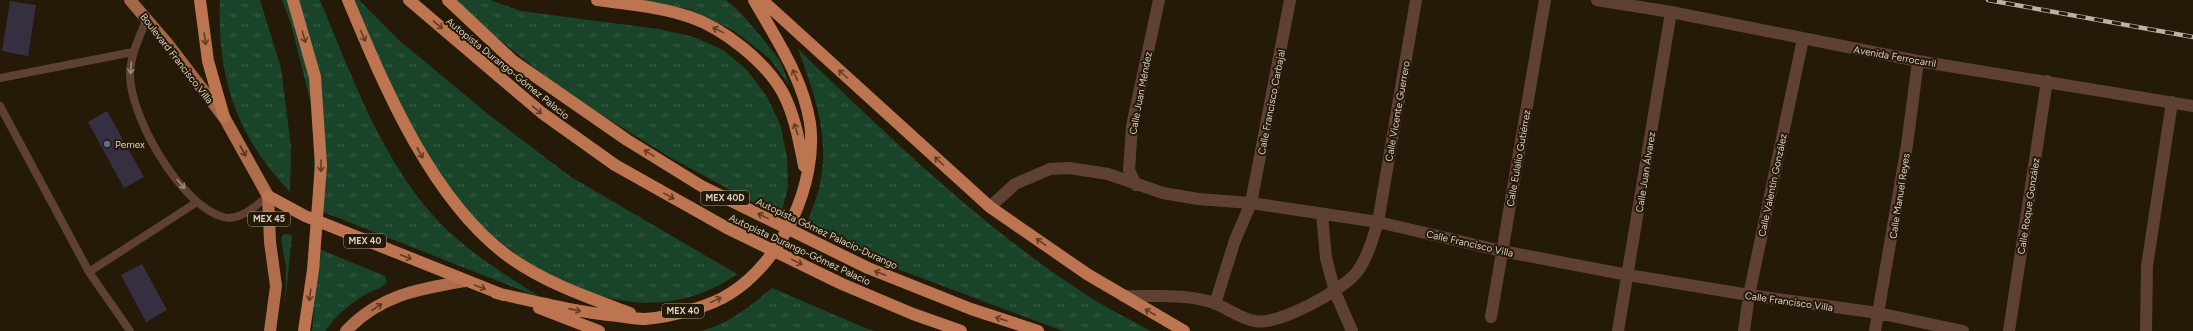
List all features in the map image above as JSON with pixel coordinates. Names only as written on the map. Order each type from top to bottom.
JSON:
[{"type":"highway","points":[[200,0],[208,61],[224,117]]},
{"type":"highway","points":[[293,0],[315,77],[321,166],[313,270],[304,331]]},
{"type":"highway","points":[[348,0],[399,115],[425,161],[479,230],[511,258],[543,277],[570,290],[644,319]]},
{"type":"highway","name":"Autopista Durango-Gómez Palacio","points":[[409,0],[542,113],[615,165],[740,235],[842,284],[913,314],[961,331]]},
{"type":"highway","name":"Autopista Gómez Palacio-Durango","points":[[448,0],[513,60],[627,140],[703,187],[868,268],[971,308],[1038,331]]},
{"type":"highway","name":"MEX 40","points":[[597,0],[642,6],[690,17],[724,33],[755,58],[782,92],[798,131],[806,181]]},
{"type":"highway","name":"MEX 40","points":[[268,196],[305,216],[496,293],[588,313],[644,319],[703,306],[730,294],[754,276],[772,255],[793,218],[806,181],[810,141],[807,110],[797,78],[754,0]]},
{"type":"highway","points":[[762,0],[990,207],[1087,274],[1184,331]]},
{"type":"highway","name":"MEX 45","points":[[224,117],[268,196],[270,242],[276,286],[270,331]]},
{"type":"highway","points":[[346,331],[354,322],[380,304],[401,294],[419,288],[465,281]]},
{"type":"highway","points":[[496,293],[600,331]]},
{"type":"main road","name":"Boulevard Francisco Villa","points":[[130,0],[147,18],[224,117]]},
{"type":"street","name":"Calle Juan Méndez","points":[[1136,185],[1129,170],[1132,126],[1158,0]]},
{"type":"street","name":"Calle Francisco Carbajal","points":[[1215,304],[1235,240],[1251,203],[1290,0]]},
{"type":"street","name":"Calle Vicente Guerrero","points":[[1123,296],[1190,298],[1215,304],[1255,321],[1264,322],[1301,308],[1335,292],[1348,282],[1368,255],[1378,222],[1416,0]]},
{"type":"street","name":"Calle Eulalio Gutiérrez","points":[[1491,317],[1545,0]]},
{"type":"street","name":"Avenida Ferrocarril","points":[[1597,0],[1671,12],[1918,61],[2193,106]]},
{"type":"street","name":"Calle Juan Álvarez","points":[[1618,331],[1671,12]]},
{"type":"street","name":"Calle Valentín González","points":[[1744,331],[1749,295],[1803,39]]},
{"type":"street","name":"Calle Manuel Reyes","points":[[1875,331],[1903,174],[1918,61]]},
{"type":"street","name":"Calle Roque González","points":[[2009,331],[2047,81]]},
{"type":"street","points":[[2146,331],[2147,266],[2172,102]]},
{"type":"street","name":"Calle Francisco Villa","points":[[990,207],[1015,184],[1050,169],[1069,168],[1108,174],[1162,193],[1198,199],[1251,203],[1378,222],[1502,251],[1628,275],[1749,295],[1878,313],[1963,331]]},
{"type":"street","points":[[1322,214],[1326,258],[1335,292],[1352,331]]},
{"type":"lane","points":[[147,18],[133,52],[130,73],[133,99],[152,145],[177,180],[197,202],[224,218],[245,214],[268,196]]},
{"type":"lane","points":[[0,78],[133,52]]},
{"type":"lane","points":[[0,106],[89,272],[130,331]]},
{"type":"lane","points":[[89,272],[197,202]]},
{"type":"green space","points":[[220,0],[260,0],[281,68],[291,147],[290,192],[271,171],[256,149],[243,127],[234,104],[222,55]]},
{"type":"green space","points":[[282,0],[320,0],[372,121],[405,178],[424,204],[445,228],[468,248],[541,298],[313,208],[314,159],[312,108],[291,24]]},
{"type":"green space","points":[[346,0],[359,0],[401,42],[488,114],[571,177],[737,274],[706,291],[675,300],[643,303],[610,298],[579,289],[548,274],[519,256],[492,235],[416,155],[392,113]]},
{"type":"green space","points":[[449,0],[490,0],[521,11],[658,29],[694,37],[723,50],[746,69],[766,95],[780,124],[787,157],[788,188],[780,217],[673,159],[569,95]]},
{"type":"green space","points":[[634,0],[726,0],[741,13],[780,61],[790,86],[769,58],[733,30],[689,9]]},
{"type":"green space","points":[[798,49],[867,116],[974,212],[1050,270],[1090,297],[1151,331],[1063,331],[884,264],[805,228],[820,184],[823,161],[823,145],[814,96]]},
{"type":"green space","points":[[285,234],[292,235],[285,305],[286,267],[281,238]]},
{"type":"green space","points":[[319,249],[385,276],[387,282],[381,288],[368,293],[350,305],[325,331],[312,331]]},
{"type":"green space","points":[[772,288],[875,331],[700,331],[729,320]]},
{"type":"building","points":[[10,1],[36,5],[28,56],[2,51]]},
{"type":"building","points":[[107,111],[144,177],[124,188],[88,122]]},
{"type":"building","points":[[142,264],[167,310],[146,322],[121,275]]},
{"type":"railway","points":[[1988,0],[2193,37]]},
{"type":"place","name":"Pemex","points":[[107,144]]}]
